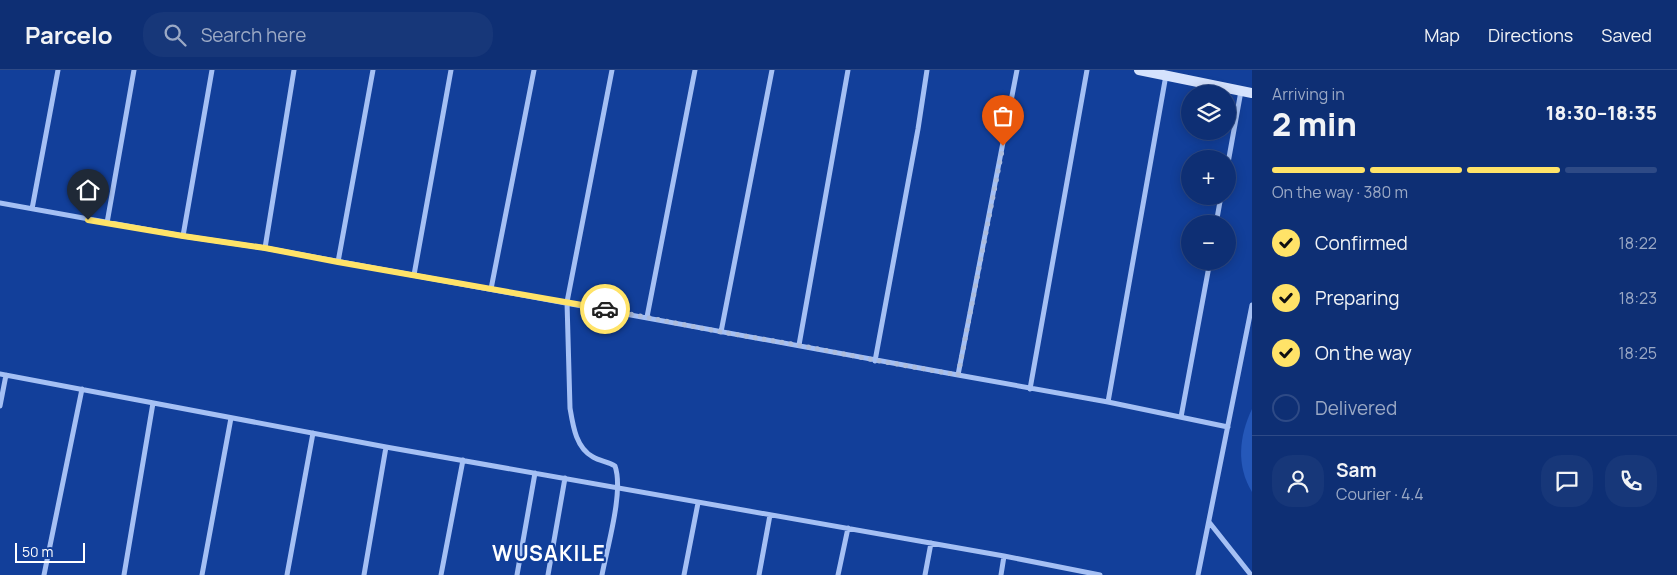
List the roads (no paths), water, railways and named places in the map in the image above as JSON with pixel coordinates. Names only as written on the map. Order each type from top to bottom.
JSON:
[{"type":"street","points":[[32,209],[58,70]]},
{"type":"street","points":[[107,223],[134,70]]},
{"type":"street","points":[[183,236],[212,70]]},
{"type":"street","points":[[265,248],[294,70]]},
{"type":"street","points":[[338,262],[373,70]]},
{"type":"street","points":[[414,275],[451,70]]},
{"type":"street","points":[[491,289],[534,70]]},
{"type":"street","points":[[602,575],[619,488],[616,466],[594,458],[584,451],[573,426],[570,408],[567,302],[612,70]]},
{"type":"street","points":[[647,317],[695,70]]},
{"type":"street","points":[[721,332],[772,70]]},
{"type":"street","points":[[799,345],[848,70]]},
{"type":"street","points":[[874,360],[918,130],[927,70]]},
{"type":"street","points":[[958,375],[1018,70]]},
{"type":"street","points":[[1030,389],[1087,70]]},
{"type":"street","points":[[1139,70],[1252,92]]},
{"type":"street","points":[[1108,402],[1166,75]]},
{"type":"street","points":[[1230,150],[1241,91]]},
{"type":"street","points":[[0,203],[567,302],[721,332],[1108,402],[1228,427]]},
{"type":"street","points":[[1181,417],[1208,270]]},
{"type":"street","points":[[1198,575],[1228,427],[1249,341],[1252,305]]},
{"type":"street","points":[[0,374],[386,447],[848,528],[1100,575]]},
{"type":"street","points":[[0,406],[6,375]]},
{"type":"street","points":[[44,575],[82,389]]},
{"type":"street","points":[[124,575],[154,403]]},
{"type":"street","points":[[202,575],[231,418]]},
{"type":"street","points":[[287,575],[313,433]]},
{"type":"street","points":[[364,575],[386,447]]},
{"type":"street","points":[[441,575],[463,460]]},
{"type":"street","points":[[517,575],[536,473]]},
{"type":"street","points":[[548,575],[565,478]]},
{"type":"street","points":[[684,575],[698,502]]},
{"type":"street","points":[[759,575],[770,515]]},
{"type":"street","points":[[1209,522],[1251,575]]},
{"type":"street","points":[[838,575],[848,528]]},
{"type":"street","points":[[925,575],[931,543]]},
{"type":"street","points":[[1001,575],[1004,556]]},
{"type":"district","name":"WUSAKILE","points":[[549,554]]}]
